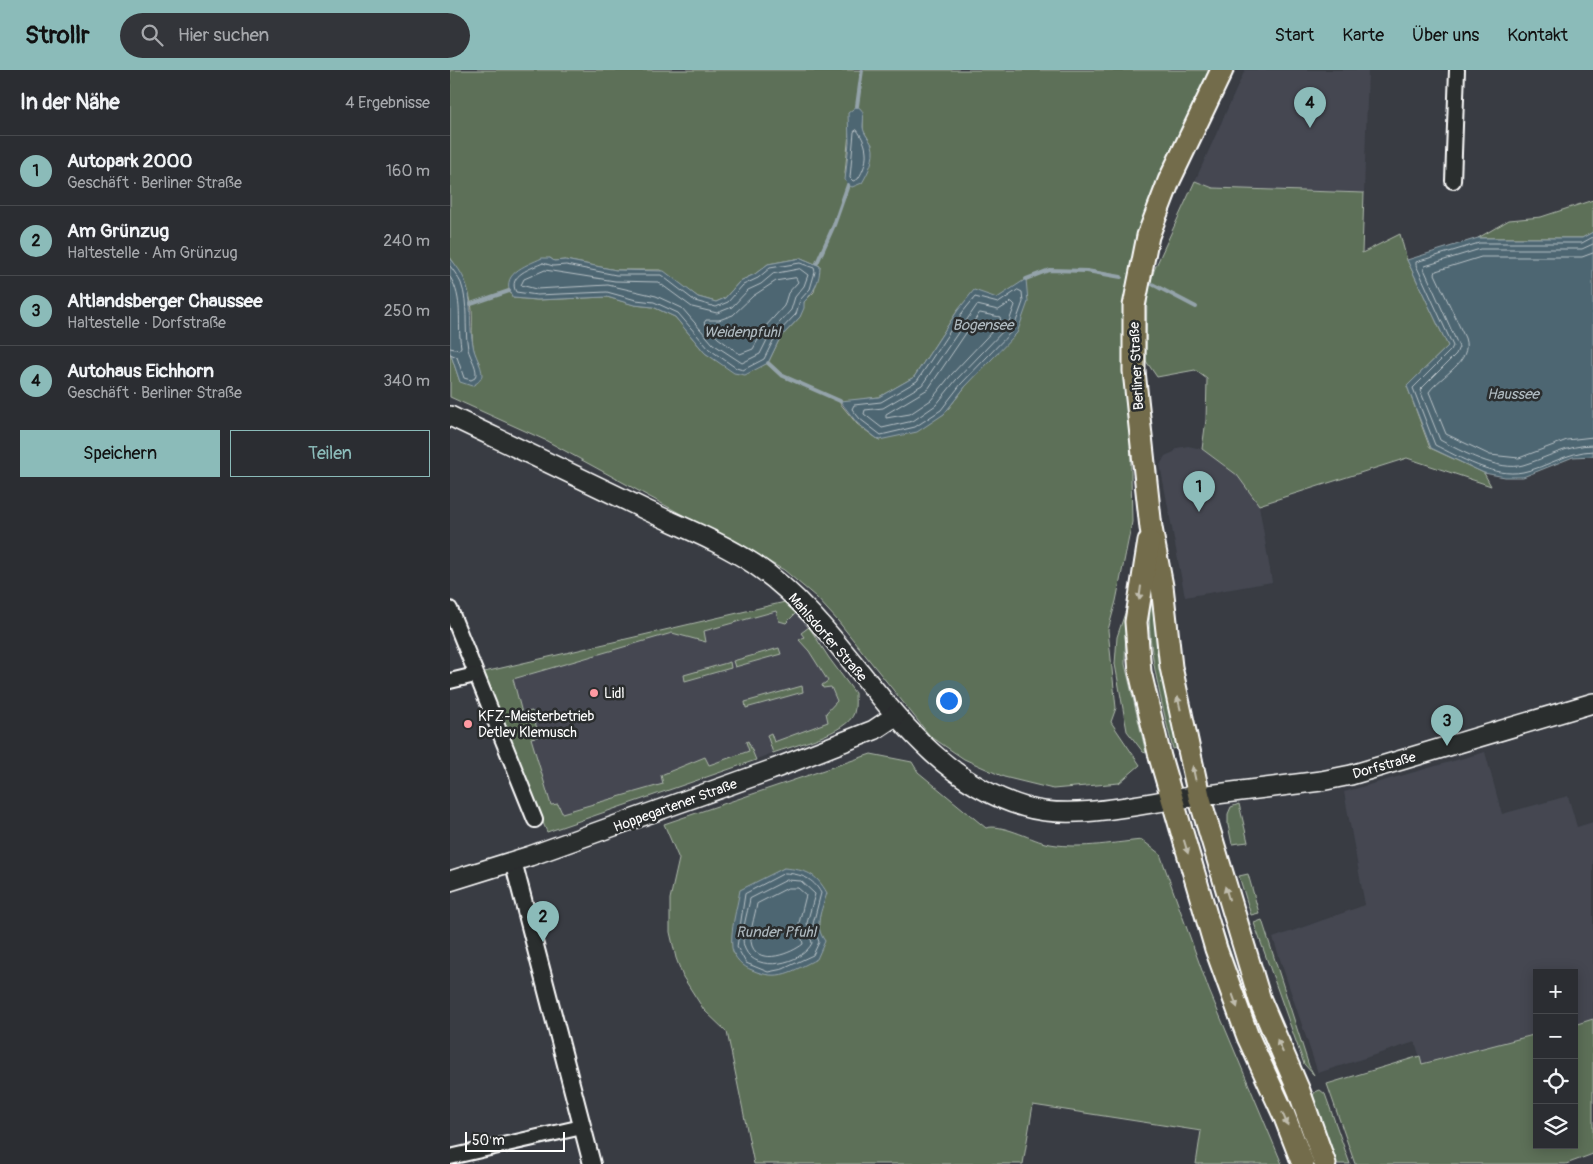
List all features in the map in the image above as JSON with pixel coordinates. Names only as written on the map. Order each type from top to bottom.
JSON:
[{"type":"main road","name":"Berliner Straße","points":[[1222,70],[1168,181],[1153,219],[1136,291],[1132,322],[1134,372],[1151,528],[1162,586],[1171,667],[1199,796],[1260,1000],[1299,1091],[1325,1164]]},
{"type":"main road","name":"Mahlsdorfer Straße","points":[[450,416],[754,564],[787,590],[810,613],[895,716],[942,761],[989,794],[1026,807],[1052,813],[1172,800]]},
{"type":"main road","name":"Berliner Straße","points":[[1151,528],[1136,622],[1140,672],[1172,800],[1220,958],[1248,1037],[1284,1115],[1303,1164]]},
{"type":"main road","name":"Dorfstraße","points":[[1172,800],[1321,781],[1351,775],[1593,702]]},
{"type":"main road","name":"Hoppegartener Straße","points":[[450,881],[513,861],[780,767],[874,730],[895,716]]},
{"type":"street","points":[[1453,181],[1457,70]]},
{"type":"street","points":[[450,609],[535,820]]},
{"type":"street","points":[[450,681],[475,675]]},
{"type":"street","points":[[513,861],[592,1164]]},
{"type":"street","points":[[450,1157],[582,1127]]},
{"type":"shaded area","points":[[1245,70],[1368,70],[1364,193],[1213,188],[1195,181]]},
{"type":"shaded area","points":[[1188,446],[1202,449],[1237,475],[1259,505],[1272,582],[1185,597],[1160,465],[1165,456],[1174,452],[1177,448]]},
{"type":"shaded area","points":[[785,602],[815,634],[829,658],[855,693],[854,713],[850,720],[822,736],[547,832],[480,673]]},
{"type":"shaded area","points":[[1485,752],[1502,814],[1568,796],[1577,827],[1593,822],[1593,1019],[1578,1024],[1578,969],[1533,969],[1533,1035],[1422,1064],[1415,1042],[1318,1073],[1273,938],[1365,905],[1344,792]]},
{"type":"green space","points":[[450,70],[1212,70],[1138,233],[1130,428],[1132,522],[1116,601],[1108,630],[1116,708],[1111,722],[1140,765],[1119,783],[1053,789],[1004,777],[964,759],[930,736],[838,621],[816,597],[784,570],[545,440],[450,397],[450,352],[460,382],[480,364],[472,342],[470,296],[463,279],[450,257]],"holes":[[[863,113],[863,130],[872,145],[848,185],[845,173],[849,133]],[[550,258],[554,261],[565,260],[616,270],[660,270],[698,297],[716,302],[725,298],[740,281],[755,274],[768,264],[801,258],[820,266],[814,292],[804,302],[800,317],[780,338],[768,363],[751,370],[719,362],[705,353],[675,317],[653,307],[635,305],[607,297],[537,300],[513,298],[509,291],[510,280]],[[1026,280],[965,387],[944,414],[879,440],[857,424],[839,402],[879,397],[914,377],[958,310],[997,299]]]},
{"type":"green space","points":[[1195,181],[1213,188],[1364,193],[1362,253],[1400,234],[1407,260],[1448,346],[1407,386],[1430,448],[1484,473],[1491,486],[1407,458],[1259,505],[1237,475],[1202,449],[1206,420],[1207,379],[1195,370],[1157,377],[1146,361],[1147,292],[1155,268]]},
{"type":"green space","points":[[1593,200],[1593,232],[1582,238],[1478,238],[1509,220],[1541,217]]},
{"type":"green space","points":[[1153,601],[1181,747],[1173,749],[1160,696],[1152,650],[1150,613]]},
{"type":"green space","points":[[785,602],[796,613],[786,623],[779,621],[776,611],[704,631],[706,642],[672,633],[513,679],[522,713],[532,711],[539,736],[531,738],[551,805],[558,804],[562,813],[663,784],[661,775],[705,757],[709,765],[749,751],[746,742],[748,741],[756,760],[547,832],[480,673]]},
{"type":"green space","points":[[1126,610],[1125,664],[1146,753],[1143,752],[1127,731],[1115,664],[1117,637]]},
{"type":"green space","points":[[809,627],[855,693],[854,713],[850,720],[831,733],[773,753],[767,735],[771,733],[774,742],[828,722],[826,713],[837,701],[831,687],[823,688],[822,685],[828,681],[809,651],[799,640],[804,637],[801,633]]},
{"type":"green space","points":[[779,648],[781,654],[735,667],[733,661]]},
{"type":"green space","points":[[730,662],[731,668],[685,681],[684,675]]},
{"type":"green space","points":[[802,686],[803,692],[746,708],[745,702]]},
{"type":"green space","points":[[871,754],[912,762],[918,772],[986,828],[1007,829],[1045,843],[1069,846],[1142,840],[1160,854],[1209,990],[1282,1164],[1196,1164],[1201,1131],[1033,1105],[1023,1164],[754,1164],[727,1032],[704,1010],[683,977],[676,958],[670,932],[670,899],[679,859],[664,824]],"holes":[[[784,868],[820,914],[818,925],[820,934],[767,878]]]},
{"type":"green space","points":[[1239,804],[1248,842],[1232,844],[1228,814],[1231,807]]},
{"type":"green space","points":[[1196,842],[1218,916],[1253,1018],[1295,1101],[1318,1164],[1309,1164],[1230,969]]},
{"type":"green space","points":[[1248,874],[1259,913],[1251,915],[1239,876]]},
{"type":"green space","points":[[1262,920],[1309,1066],[1314,1075],[1304,1064],[1254,923]]},
{"type":"green space","points":[[1593,1019],[1593,1154],[1566,1164],[1355,1164],[1327,1084],[1420,1056],[1422,1064],[1533,1035],[1533,1149],[1578,1149],[1578,1024]]},
{"type":"green space","points":[[1320,1090],[1325,1094],[1350,1164],[1333,1164],[1311,1099],[1315,1092]]},
{"type":"water","points":[[857,106],[863,113],[863,127],[872,145],[873,155],[869,170],[862,183],[852,187],[845,180],[849,143],[848,113]]},
{"type":"water","name":"Haussee","points":[[1593,232],[1593,456],[1573,457],[1523,477],[1505,477],[1484,473],[1431,448],[1407,386],[1448,346],[1407,260],[1478,238],[1582,238]]},
{"type":"water","points":[[450,258],[465,280],[470,300],[473,345],[482,375],[480,380],[472,386],[460,382],[450,352]]},
{"type":"water","name":"Weidenpfuhl","points":[[542,258],[550,258],[554,261],[565,260],[616,270],[664,271],[698,297],[716,302],[725,298],[740,281],[755,274],[768,264],[801,258],[820,266],[820,271],[818,281],[804,302],[804,308],[800,317],[780,338],[768,363],[745,375],[734,373],[705,353],[675,317],[653,307],[634,305],[607,297],[537,300],[513,298],[509,290],[511,277],[521,268]]},
{"type":"water","name":"Bogensee","points":[[1026,279],[1028,302],[1017,333],[965,387],[944,414],[917,432],[879,440],[857,423],[840,401],[879,397],[914,377],[958,310],[974,290],[997,298]]},
{"type":"water","name":"Runder Pfuhl","points":[[784,868],[810,874],[819,881],[827,893],[819,923],[821,935],[825,941],[817,959],[785,974],[770,975],[749,969],[737,959],[732,948],[733,926],[740,890]]},
{"type":"waterway","points":[[857,106],[862,70]]},
{"type":"waterway","points":[[817,263],[834,225],[848,185]]},
{"type":"waterway","points":[[1026,279],[1049,270],[1087,271],[1121,277]]},
{"type":"waterway","points":[[1152,284],[1196,307]]},
{"type":"waterway","points":[[471,304],[509,291]]},
{"type":"waterway","points":[[768,363],[781,375],[840,401]]},
{"type":"place","name":"Autohaus Eichhorn","points":[[1310,128]]},
{"type":"place","name":"Autopark 2000","points":[[1199,512]]},
{"type":"place","name":"Lidl","points":[[594,693]]},
{"type":"place","name":"KFZ-Meisterbetrieb Detlev Klemusch","points":[[468,724]]},
{"type":"place","name":"Altlandsberger Chaussee","points":[[1447,746]]},
{"type":"place","name":"Am Grünzug","points":[[543,942]]}]
